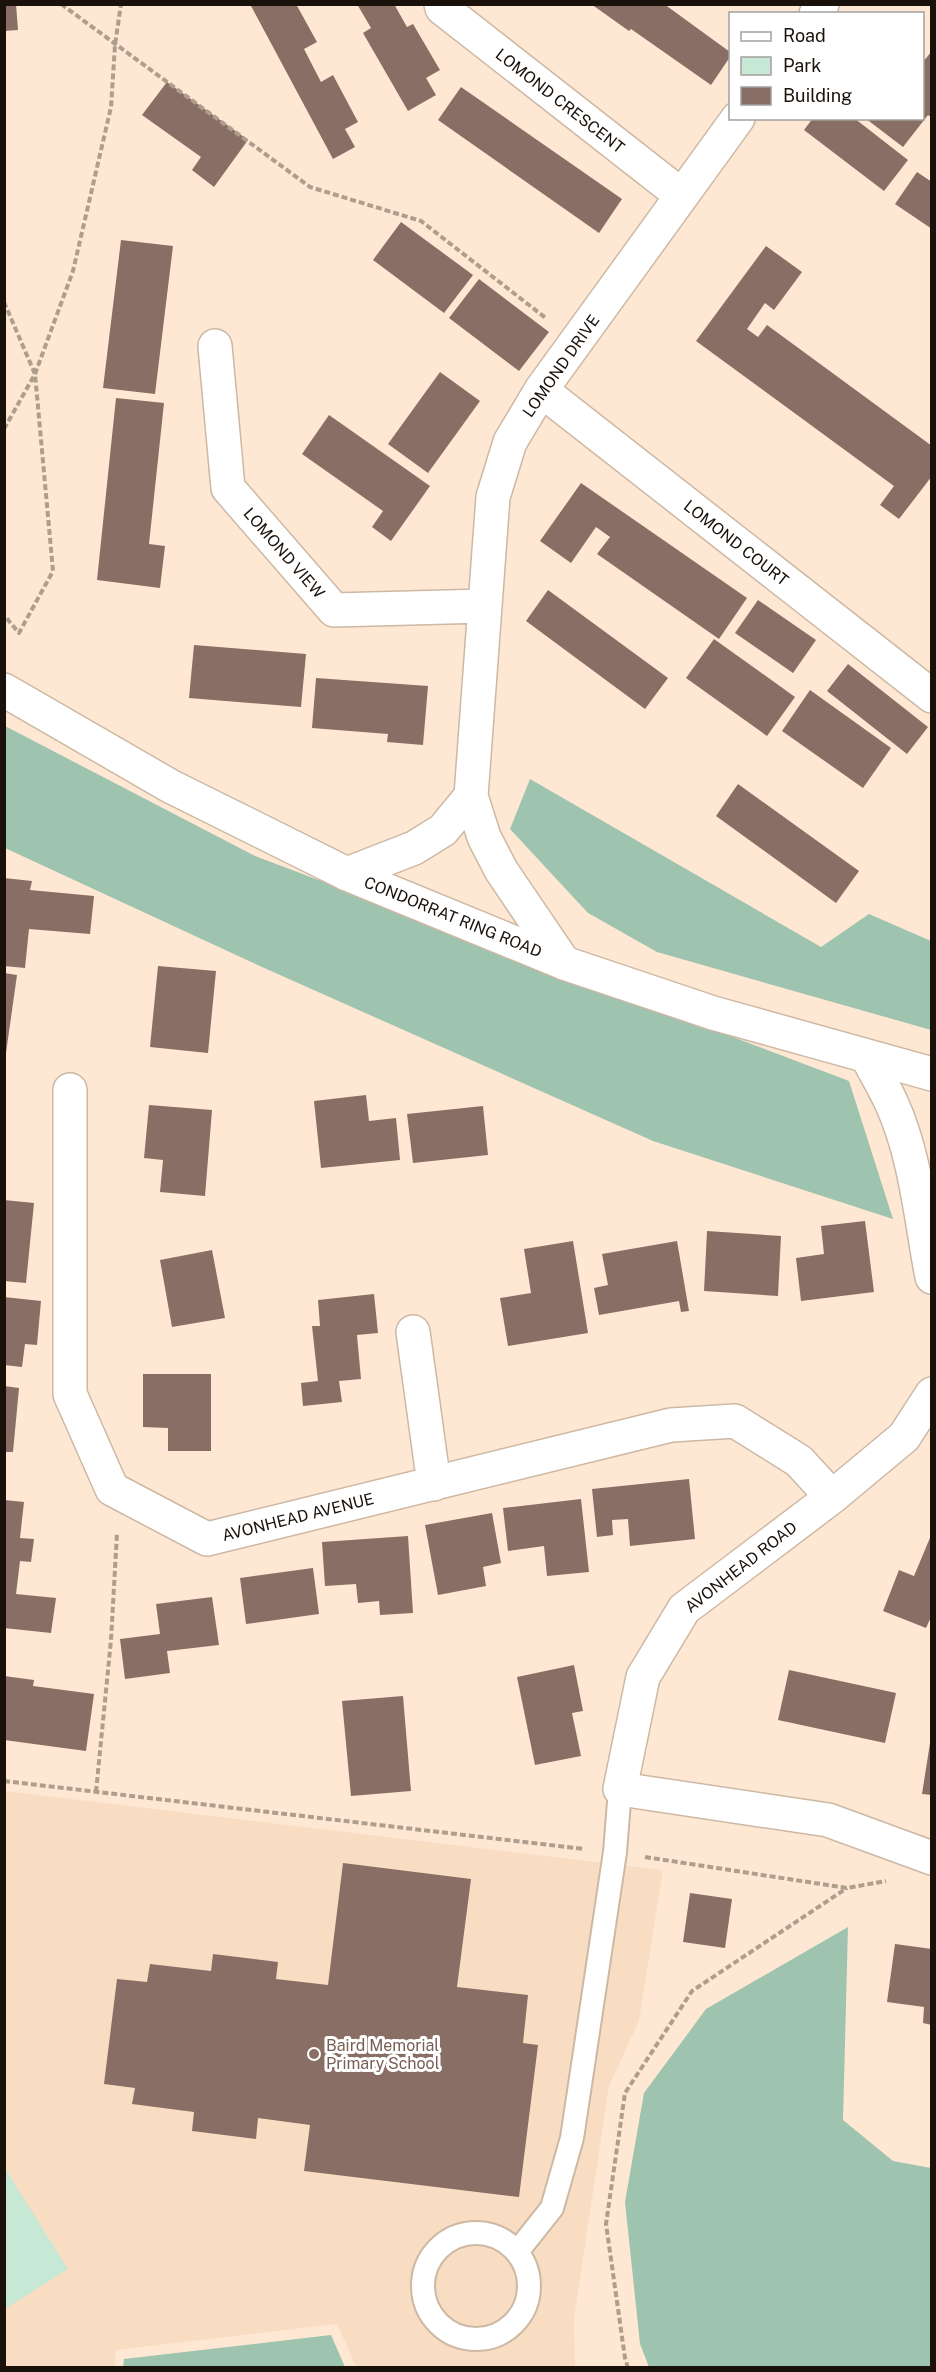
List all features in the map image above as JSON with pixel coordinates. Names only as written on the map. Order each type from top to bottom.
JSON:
[{"type":"street","name":"LOMOND CRESCENT","points":[[441,4],[442,8],[681,195]]},
{"type":"street","name":"LOMOND DRIVE","points":[[471,796],[493,497],[510,442],[541,390],[737,120]]},
{"type":"street","name":"LOMOND VIEW","points":[[215,346],[228,488],[334,610],[485,606]]},
{"type":"street","name":"LOMOND COURT","points":[[541,390],[932,696]]},
{"type":"street","name":"CONDORRAT RING ROAD","points":[[4,690],[170,786],[347,874],[564,963],[713,1013],[867,1058],[932,1074]]},
{"type":"street","points":[[347,874],[414,848],[443,831],[471,796]]},
{"type":"street","points":[[471,796],[484,837],[501,870],[564,963]]},
{"type":"street","points":[[867,1058],[892,1103],[905,1141],[932,1277]]},
{"type":"street","name":"AVONHEAD AVENUE","points":[[70,1090],[70,1394],[112,1489],[207,1539],[671,1425],[735,1421],[799,1461],[832,1497]]},
{"type":"street","points":[[917,1193],[932,1162]]},
{"type":"street","points":[[413,1332],[434,1484]]},
{"type":"street","name":"AVONHEAD ROAD","points":[[621,1789],[643,1677],[684,1609],[832,1497],[904,1437],[930,1400]]},
{"type":"street","points":[[621,1789],[828,1820],[932,1858]]},
{"type":"lane","points":[[517,2252],[552,2208],[572,2138],[615,1852],[621,1789]]},
{"type":"lane","points":[[472,2233],[489,2234],[504,2241],[517,2252],[526,2268],[530,2286],[527,2304],[517,2320],[504,2332],[487,2338],[469,2339],[451,2333],[436,2322],[427,2307],[423,2290],[424,2273],[431,2258],[442,2245],[456,2237],[472,2233]]},
{"type":"path","points":[[61,4],[310,187],[421,221],[577,342]]},
{"type":"path","points":[[4,429],[35,374],[73,271],[111,107],[115,45],[121,4]]},
{"type":"path","points":[[4,302],[35,374],[53,571],[19,633],[4,615]]},
{"type":"path","points":[[96,1792],[111,1641],[117,1534],[133,1500]]},
{"type":"path","points":[[4,1781],[615,1852],[847,1888],[692,1991],[625,2093],[606,2224],[628,2367]]},
{"type":"shaded area","name":"Baird Memorial Primary School","points":[[5,1791],[663,1870],[639,2021],[609,2086],[574,2319],[575,2367],[356,2367],[337,2324],[116,2350],[115,2367],[5,2368]]},
{"type":"green space","points":[[5,726],[255,856],[849,1081],[893,1219],[653,1141],[262,967],[5,848]]},
{"type":"green space","points":[[530,779],[821,947],[869,914],[931,941],[931,1030],[657,952],[588,913],[510,829]]},
{"type":"green space","points":[[848,1927],[843,2120],[893,2161],[931,2168],[931,2367],[649,2367],[640,2344],[625,2202],[644,2093],[706,2009]]},
{"type":"green space","points":[[4,2167],[68,2269],[5,2309],[4,2309]]},
{"type":"green space","points":[[331,2335],[345,2367],[123,2367],[124,2359]]},
{"type":"building","points":[[4,4],[16,4],[18,30],[4,31]]},
{"type":"building","points":[[250,4],[296,4],[317,42],[304,49],[321,82],[333,75],[358,122],[345,129],[355,147],[333,159]]},
{"type":"building","points":[[357,4],[394,4],[407,27],[413,24],[440,70],[426,78],[436,95],[408,111],[363,33],[371,28]]},
{"type":"building","points":[[591,4],[664,4],[729,51],[729,58],[711,85],[631,29],[629,31]]},
{"type":"building","points":[[932,51],[932,118],[928,115],[903,147],[868,120],[924,120],[924,61]]},
{"type":"building","points":[[167,82],[248,140],[214,187],[192,170],[201,157],[142,115]]},
{"type":"building","points":[[461,87],[622,199],[599,233],[438,120]]},
{"type":"building","points":[[812,120],[857,120],[908,160],[884,191],[804,130]]},
{"type":"building","points":[[917,172],[932,182],[932,229],[895,204]]},
{"type":"building","points":[[401,222],[473,275],[444,313],[373,260]]},
{"type":"building","points":[[121,240],[173,246],[155,394],[103,388]]},
{"type":"building","points":[[766,246],[802,272],[774,310],[765,303],[747,329],[758,337],[767,325],[932,446],[932,476],[899,519],[880,505],[894,486],[696,341]]},
{"type":"building","points":[[479,279],[549,332],[519,371],[449,318]]},
{"type":"building","points":[[440,372],[480,401],[428,473],[388,444]]},
{"type":"building","points":[[116,398],[164,403],[149,544],[165,546],[160,588],[97,580]]},
{"type":"building","points":[[329,415],[430,486],[391,541],[372,527],[383,511],[302,454]]},
{"type":"building","points":[[581,483],[747,598],[719,639],[597,554],[610,537],[596,527],[571,563],[540,541]]},
{"type":"building","points":[[548,590],[668,678],[645,709],[526,621]]},
{"type":"building","points":[[758,600],[816,640],[793,673],[735,633]]},
{"type":"building","points":[[714,639],[795,697],[767,736],[686,678]]},
{"type":"building","points":[[194,645],[306,654],[301,707],[189,698]]},
{"type":"building","points":[[848,664],[928,727],[907,754],[827,691]]},
{"type":"building","points":[[316,678],[428,686],[423,745],[387,742],[388,734],[312,728]]},
{"type":"building","points":[[810,690],[891,748],[863,788],[782,731]]},
{"type":"building","points":[[738,784],[859,871],[836,903],[716,816]]},
{"type":"building","points":[[4,878],[32,881],[30,890],[94,896],[90,934],[29,929],[25,968],[4,966]]},
{"type":"building","points":[[158,966],[216,971],[208,1053],[150,1047]]},
{"type":"building","points":[[4,973],[17,975],[6,1053],[4,1053]]},
{"type":"building","points":[[366,1095],[369,1121],[396,1118],[400,1160],[321,1168],[314,1101]]},
{"type":"building","points":[[149,1105],[212,1110],[205,1196],[160,1192],[163,1160],[144,1158]]},
{"type":"building","points":[[483,1106],[488,1155],[413,1163],[407,1114]]},
{"type":"building","points":[[4,1200],[34,1203],[26,1283],[4,1281]]},
{"type":"building","points":[[865,1221],[874,1292],[801,1301],[796,1258],[824,1254],[821,1226]]},
{"type":"building","points":[[707,1231],[781,1236],[778,1296],[704,1291]]},
{"type":"building","points":[[573,1241],[588,1333],[508,1346],[500,1298],[531,1293],[524,1249]]},
{"type":"building","points":[[677,1241],[689,1311],[681,1312],[679,1301],[599,1315],[594,1288],[608,1285],[602,1254]]},
{"type":"building","points":[[212,1250],[225,1318],[172,1327],[160,1260]]},
{"type":"building","points":[[374,1294],[378,1333],[357,1335],[361,1379],[339,1381],[342,1402],[303,1406],[301,1383],[318,1381],[312,1326],[320,1326],[318,1300]]},
{"type":"building","points":[[4,1297],[41,1301],[37,1345],[25,1344],[22,1367],[4,1365]]},
{"type":"building","points":[[143,1374],[211,1374],[211,1451],[168,1451],[168,1428],[143,1427]]},
{"type":"building","points":[[4,1386],[19,1388],[13,1452],[4,1452]]},
{"type":"building","points":[[689,1479],[695,1539],[630,1546],[628,1519],[612,1520],[613,1535],[597,1537],[592,1489]]},
{"type":"building","points":[[581,1499],[589,1572],[547,1576],[544,1546],[508,1551],[503,1508]]},
{"type":"building","points":[[4,1500],[24,1502],[20,1538],[34,1539],[31,1562],[20,1561],[16,1594],[56,1598],[51,1633],[4,1628]]},
{"type":"building","points":[[492,1513],[501,1563],[483,1567],[486,1586],[438,1595],[425,1525]]},
{"type":"building","points":[[932,1533],[932,1615],[926,1628],[883,1611],[899,1570],[914,1576]]},
{"type":"building","points":[[408,1536],[413,1613],[380,1615],[379,1601],[358,1603],[356,1584],[325,1586],[322,1542]]},
{"type":"building","points":[[313,1568],[319,1614],[246,1624],[240,1578]]},
{"type":"building","points":[[212,1597],[219,1645],[167,1651],[170,1673],[125,1679],[120,1639],[160,1634],[156,1604]]},
{"type":"building","points":[[574,1665],[583,1711],[572,1713],[581,1756],[535,1765],[517,1677]]},
{"type":"building","points":[[789,1670],[896,1693],[885,1743],[778,1720]]},
{"type":"building","points":[[4,1676],[34,1680],[33,1686],[94,1694],[86,1751],[4,1740]]},
{"type":"building","points":[[403,1696],[411,1791],[351,1796],[342,1701]]},
{"type":"building","points":[[930,1743],[932,1743],[932,1795],[922,1794]]},
{"type":"building","points":[[343,1863],[471,1879],[457,1987],[528,1995],[523,2043],[538,2045],[519,2197],[304,2171],[310,2125],[258,2118],[256,2139],[192,2131],[194,2112],[132,2104],[135,2088],[104,2084],[117,1979],[147,1982],[150,1964],[211,1971],[213,1954],[278,1962],[276,1979],[328,1985]]},
{"type":"building","points":[[690,1893],[732,1899],[725,1948],[683,1942]]},
{"type":"building","points":[[895,1944],[932,1949],[932,2025],[923,2023],[924,2007],[887,2002]]},
{"type":"place","name":"Baird Memorial Primary School","points":[[314,2054]]}]
